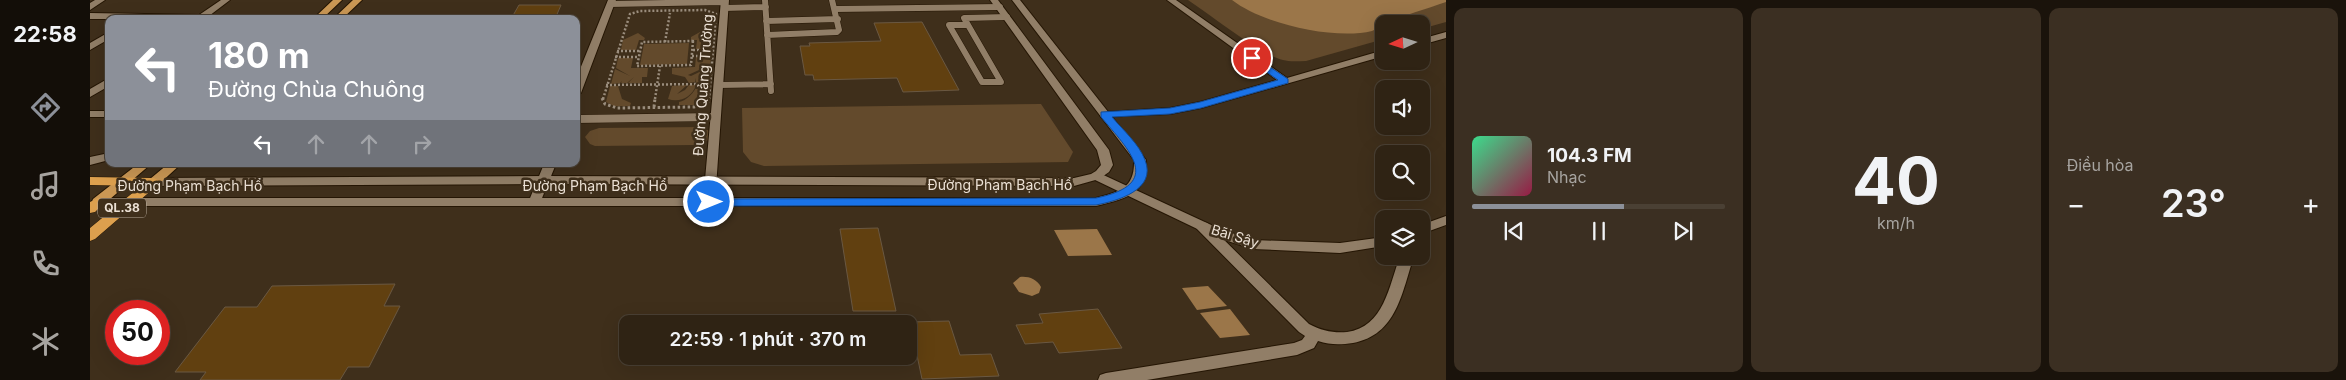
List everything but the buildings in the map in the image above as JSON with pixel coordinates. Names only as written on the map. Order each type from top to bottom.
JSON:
[{"type":"highway","name":"Đường Phạm Bạch Hổ","points":[[90,181],[154,182]]},
{"type":"highway","name":"QL.38","points":[[90,236],[154,182]]},
{"type":"main road","points":[[90,7],[101,0]]},
{"type":"main road","points":[[204,15],[226,0]]},
{"type":"main road","points":[[321,15],[338,0]]},
{"type":"main road","points":[[341,15],[358,0]]},
{"type":"main road","points":[[1016,0],[1140,160],[1142,172],[1138,182],[1129,191]]},
{"type":"main road","points":[[1171,0],[1285,81]]},
{"type":"main road","points":[[580,83],[611,2]]},
{"type":"main road","name":"Đường Quảng Trường","points":[[709,202],[716,117],[715,84],[724,3]]},
{"type":"main road","points":[[997,4],[1103,150],[1108,164],[1104,171],[1097,176]]},
{"type":"main road","points":[[90,16],[105,17]]},
{"type":"main road","points":[[1430,39],[1446,35]]},
{"type":"main road","points":[[90,47],[105,38]]},
{"type":"main road","points":[[1105,114],[1170,111],[1201,105],[1375,56]]},
{"type":"main road","points":[[90,94],[105,84]]},
{"type":"main road","points":[[90,114],[105,114]]},
{"type":"main road","points":[[90,161],[105,157]]},
{"type":"main road","points":[[92,204],[141,167]]},
{"type":"main road","points":[[154,182],[172,167]]},
{"type":"main road","points":[[534,202],[549,167]]},
{"type":"main road","name":"Đường Phạm Bạch Hổ","points":[[154,182],[712,180],[1074,182],[1097,176]]},
{"type":"main road","name":"Bãi Sậy","points":[[1097,176],[1202,226],[1253,244],[1340,248],[1375,242]]},
{"type":"main road","name":"Đường Phạm Bạch Hổ","points":[[92,204],[129,202],[1096,202],[1114,198],[1129,191]]},
{"type":"main road","points":[[1430,226],[1446,220]]},
{"type":"main road","points":[[1202,226],[1304,328],[1314,334],[1340,338],[1373,330],[1390,306],[1404,265]]},
{"type":"main road","points":[[1106,380],[1297,349],[1308,344],[1314,334]]},
{"type":"lane","points":[[767,35],[837,32],[839,30],[838,19],[832,0]]},
{"type":"lane","points":[[913,0],[917,8]]},
{"type":"lane","points":[[957,0],[961,8]]},
{"type":"lane","points":[[611,2],[765,3],[771,88],[715,84]]},
{"type":"lane","points":[[835,10],[961,8],[997,4]]},
{"type":"lane","points":[[968,25],[949,25],[982,82],[1002,82],[964,18],[1007,17]]},
{"type":"lane","points":[[766,21],[838,19]]},
{"type":"lane","points":[[580,120],[716,117]]},
{"type":"path","points":[[705,10],[714,12],[716,14],[714,56],[715,84],[711,97],[706,103],[694,107],[611,107],[602,98],[630,14],[705,10]]},
{"type":"path","points":[[665,42],[670,11]]},
{"type":"path","points":[[693,41],[691,65],[637,66],[642,42],[665,42],[693,41]]},
{"type":"path","points":[[692,50],[714,50]]},
{"type":"path","points":[[617,51],[640,51]]},
{"type":"path","points":[[692,56],[714,56]]},
{"type":"path","points":[[615,57],[639,57]]},
{"type":"path","points":[[654,108],[660,66]]},
{"type":"path","points":[[606,85],[715,84]]},
{"type":"shaded area","points":[[1188,0],[1446,0],[1446,22],[1430,26],[1430,15],[1375,15],[1375,42],[1306,61],[1283,60],[1261,50]]},
{"type":"shaded area","points":[[1232,0],[1446,0],[1446,2],[1407,15],[1375,15],[1375,29],[1356,33],[1338,33],[1299,28],[1280,23],[1245,9]]},
{"type":"shaded area","points":[[700,32],[712,39],[712,49],[696,49],[697,40],[691,40],[691,37]]},
{"type":"shaded area","points":[[638,33],[645,38],[644,40],[639,40],[636,50],[621,50],[623,40]]},
{"type":"shaded area","points":[[689,43],[687,64],[640,65],[644,44]]},
{"type":"shaded area","points":[[696,57],[711,57],[710,65],[688,75],[691,76],[710,67],[709,82],[696,83],[695,78],[695,82],[689,83],[685,77],[672,74],[672,68],[695,67]]},
{"type":"shaded area","points":[[618,58],[633,58],[631,68],[648,68],[647,77],[642,77],[642,83],[628,83],[634,77],[627,83],[621,83],[622,81],[611,84],[615,69],[630,76],[616,68]]},
{"type":"shaded area","points":[[687,85],[677,94],[685,90],[689,85],[696,85],[689,96],[677,100],[668,99],[672,86]]},
{"type":"shaded area","points":[[697,85],[709,85],[707,99],[696,105],[679,105],[679,102],[690,96]]},
{"type":"shaded area","points":[[610,86],[618,86],[622,99],[631,103],[630,106],[614,106],[606,102]]},
{"type":"shaded area","points":[[1041,104],[1073,152],[1068,162],[764,166],[751,162],[743,152],[742,108]]},
{"type":"shaded area","points":[[702,127],[709,131],[710,139],[701,144],[694,145],[595,146],[590,144],[585,137],[590,131],[599,128]]},
{"type":"shaded area","points":[[229,167],[504,167],[501,168]]},
{"type":"shaded area","points":[[1097,229],[1112,255],[1068,256],[1054,230]]},
{"type":"shaded area","points":[[1020,277],[1035,280],[1041,287],[1039,293],[1032,296],[1019,292],[1013,283]]},
{"type":"shaded area","points":[[1208,286],[1227,306],[1197,310],[1182,288]]},
{"type":"shaded area","points":[[1230,309],[1250,335],[1220,338],[1200,313]]},
{"type":"route","points":[[709,202],[1096,202],[1114,198],[1129,191],[1138,182],[1142,172],[1140,160],[1133,148],[1105,114],[1170,111],[1201,105],[1285,81],[1252,58]]}]
